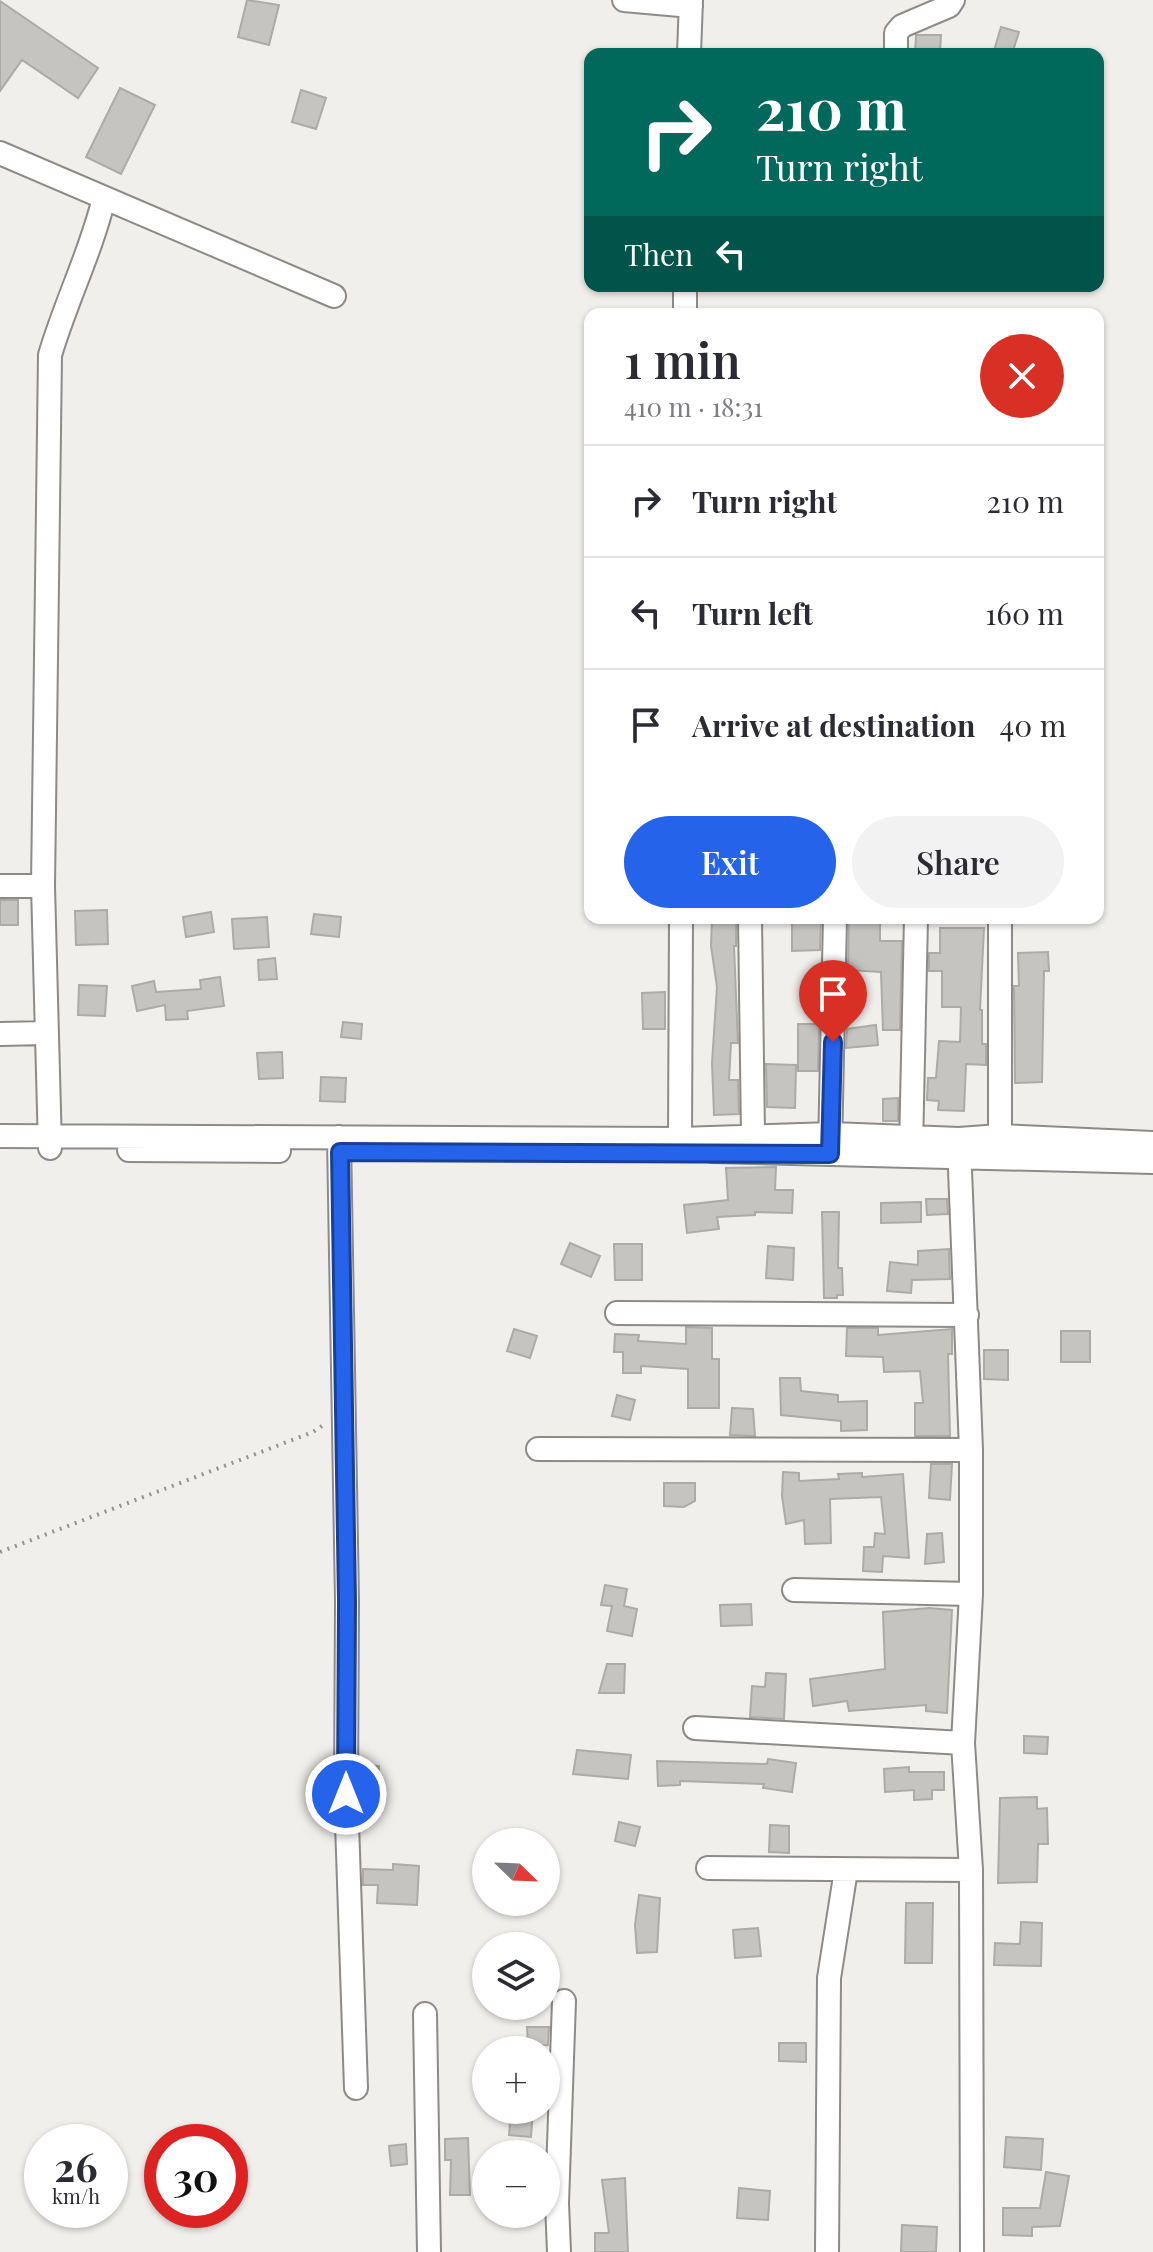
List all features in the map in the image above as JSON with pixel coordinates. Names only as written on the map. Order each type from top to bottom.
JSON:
[{"type":"street","points":[[624,0],[691,3],[689,48]]},
{"type":"street","points":[[896,48],[896,33],[902,26],[949,6],[953,0]]},
{"type":"street","points":[[0,153],[334,296]]},
{"type":"street","points":[[49,1142],[43,886],[50,355],[60,321],[94,237],[104,198]]},
{"type":"street","points":[[0,886],[43,886]]},
{"type":"street","points":[[680,1139],[681,924]]},
{"type":"street","points":[[750,924],[753,1135]]},
{"type":"street","points":[[831,1144],[835,924]]},
{"type":"street","points":[[911,1146],[916,924]]},
{"type":"street","points":[[1000,924],[1000,1146]]},
{"type":"street","points":[[0,1034],[47,1033]]},
{"type":"street","points":[[339,1144],[680,1139],[753,1135],[831,1144]]},
{"type":"street","points":[[0,1136],[49,1142],[339,1144],[959,1147],[1153,1143]]},
{"type":"street","points":[[0,1149],[49,1142]]},
{"type":"street","points":[[339,1144],[346,1794],[356,2088]]},
{"type":"street","points":[[1000,1146],[1153,1162]]},
{"type":"street","points":[[959,1147],[971,1450],[971,1594],[963,1743],[971,1870],[972,2252]]},
{"type":"street","points":[[617,1313],[967,1315]]},
{"type":"street","points":[[538,1449],[971,1450]]},
{"type":"street","points":[[794,1590],[971,1594]]},
{"type":"street","points":[[695,1728],[963,1743]]},
{"type":"street","points":[[708,1868],[971,1870]]},
{"type":"street","points":[[827,2252],[829,1978],[846,1870]]},
{"type":"street","points":[[559,2252],[564,2001]]},
{"type":"street","points":[[425,2014],[429,2252]]},
{"type":"path","points":[[0,1552],[313,1432],[331,1421],[344,1401]]},
{"type":"building","points":[[247,0],[279,5],[269,45],[238,37]]},
{"type":"building","points":[[0,1],[98,68],[78,98],[22,60],[0,91]]},
{"type":"building","points":[[1001,27],[1019,32],[1014,48],[995,48]]},
{"type":"building","points":[[916,35],[941,35],[940,48],[915,48]]},
{"type":"building","points":[[120,88],[155,105],[121,174],[86,157]]},
{"type":"building","points":[[301,90],[326,98],[316,129],[292,122]]},
{"type":"building","points":[[0,900],[18,900],[18,925],[0,925]]},
{"type":"building","points":[[107,910],[108,944],[76,945],[75,911]]},
{"type":"building","points":[[211,912],[214,932],[186,937],[183,917]]},
{"type":"building","points":[[314,914],[341,917],[339,937],[311,934]]},
{"type":"building","points":[[267,917],[269,947],[234,949],[232,919]]},
{"type":"building","points":[[712,924],[736,924],[738,1043],[731,1043],[729,1080],[738,1080],[739,1114],[714,1115],[712,1063],[717,987],[711,946]]},
{"type":"building","points":[[792,924],[821,924],[820,950],[792,951]]},
{"type":"building","points":[[849,924],[880,924],[880,941],[902,941],[900,1030],[883,1030],[881,972],[848,970]]},
{"type":"building","points":[[940,928],[984,928],[980,1010],[986,1065],[966,1064],[964,1111],[938,1110],[939,1101],[927,1100],[928,1078],[936,1078],[939,1041],[960,1042],[961,1007],[942,1007],[942,971],[929,971],[929,953],[940,953]]},
{"type":"building","points":[[1048,952],[1049,971],[1044,971],[1042,1082],[1015,1083],[1014,986],[1019,986],[1018,953]]},
{"type":"building","points":[[275,958],[277,979],[259,980],[258,960]]},
{"type":"building","points":[[220,977],[224,1006],[187,1011],[188,1019],[166,1020],[165,1005],[137,1011],[132,986],[154,981],[156,992],[201,989],[200,980]]},
{"type":"building","points":[[79,985],[107,986],[105,1016],[78,1015]]},
{"type":"building","points":[[665,992],[665,1029],[643,1029],[642,993]]},
{"type":"building","points":[[343,1022],[362,1024],[361,1039],[341,1037]]},
{"type":"building","points":[[798,1024],[819,1024],[818,1071],[798,1071]]},
{"type":"building","points":[[876,1025],[878,1045],[846,1048],[847,1029]]},
{"type":"building","points":[[282,1052],[283,1078],[259,1079],[257,1053]]},
{"type":"building","points":[[766,1064],[796,1065],[795,1108],[767,1107]]},
{"type":"building","points":[[321,1077],[346,1078],[345,1102],[320,1101]]},
{"type":"building","points":[[898,1098],[898,1121],[883,1121],[883,1099]]},
{"type":"building","points":[[776,1167],[775,1190],[793,1190],[792,1213],[755,1212],[755,1215],[717,1217],[719,1229],[687,1233],[684,1205],[728,1200],[726,1168]]},
{"type":"building","points":[[926,1199],[947,1199],[948,1214],[927,1215]]},
{"type":"building","points":[[921,1202],[921,1222],[881,1223],[881,1203]]},
{"type":"building","points":[[822,1212],[839,1212],[838,1268],[842,1268],[843,1295],[837,1295],[837,1298],[824,1298]]},
{"type":"building","points":[[570,1243],[600,1256],[591,1277],[561,1264]]},
{"type":"building","points":[[614,1244],[642,1244],[642,1280],[615,1280]]},
{"type":"building","points":[[768,1246],[794,1248],[793,1280],[766,1278]]},
{"type":"building","points":[[949,1249],[950,1279],[912,1280],[911,1293],[887,1291],[890,1262],[918,1265],[918,1251]]},
{"type":"building","points":[[686,1327],[712,1328],[712,1359],[719,1359],[719,1408],[688,1408],[688,1369],[641,1366],[641,1373],[623,1373],[623,1352],[614,1352],[615,1334],[639,1335],[638,1341],[686,1344]]},
{"type":"building","points":[[847,1328],[878,1328],[878,1335],[952,1329],[952,1354],[948,1354],[950,1436],[915,1436],[915,1403],[923,1403],[920,1371],[884,1372],[883,1357],[846,1356]]},
{"type":"building","points":[[514,1329],[537,1336],[530,1358],[507,1351]]},
{"type":"building","points":[[1061,1331],[1090,1331],[1090,1362],[1061,1362]]},
{"type":"building","points":[[984,1350],[1008,1350],[1008,1380],[984,1379]]},
{"type":"building","points":[[780,1378],[800,1378],[801,1391],[838,1395],[838,1402],[867,1401],[867,1430],[841,1431],[841,1421],[781,1415]]},
{"type":"building","points":[[617,1395],[635,1400],[630,1420],[612,1416]]},
{"type":"building","points":[[732,1408],[753,1409],[755,1436],[730,1435]]},
{"type":"building","points":[[931,1464],[952,1464],[950,1500],[929,1498]]},
{"type":"building","points":[[783,1472],[799,1473],[799,1481],[839,1479],[838,1474],[862,1473],[862,1477],[903,1474],[909,1558],[883,1556],[882,1572],[863,1571],[864,1547],[874,1547],[875,1533],[885,1534],[881,1497],[830,1499],[831,1543],[805,1544],[804,1520],[786,1524]]},
{"type":"building","points":[[664,1483],[695,1483],[695,1501],[684,1507],[664,1506]]},
{"type":"building","points":[[942,1533],[944,1562],[925,1564],[927,1534]]},
{"type":"building","points":[[605,1585],[627,1589],[624,1606],[637,1609],[632,1636],[607,1631],[612,1606],[601,1605]]},
{"type":"building","points":[[751,1604],[752,1625],[721,1626],[720,1605]]},
{"type":"building","points":[[929,1608],[952,1610],[947,1713],[926,1711],[926,1705],[849,1711],[847,1701],[813,1706],[810,1679],[885,1669],[883,1612]]},
{"type":"building","points":[[607,1664],[625,1664],[624,1693],[599,1693]]},
{"type":"building","points":[[766,1673],[786,1674],[784,1719],[750,1717],[752,1686],[765,1687]]},
{"type":"building","points":[[1024,1736],[1048,1737],[1047,1754],[1024,1753]]},
{"type":"building","points":[[577,1750],[631,1755],[628,1779],[573,1774]]},
{"type":"building","points":[[768,1759],[796,1763],[792,1792],[763,1788],[764,1784],[680,1781],[680,1785],[658,1786],[657,1761],[767,1764]]},
{"type":"building","points":[[360,1765],[379,1766],[378,1803],[360,1803]]},
{"type":"building","points":[[909,1767],[909,1772],[944,1772],[944,1790],[932,1790],[932,1799],[914,1800],[914,1790],[885,1792],[884,1769]]},
{"type":"building","points":[[1037,1797],[1037,1809],[1047,1808],[1048,1844],[1038,1844],[1037,1882],[998,1883],[1000,1798]]},
{"type":"building","points":[[619,1822],[640,1827],[635,1846],[615,1841]]},
{"type":"building","points":[[770,1825],[789,1826],[789,1853],[769,1852]]},
{"type":"building","points":[[393,1864],[419,1866],[417,1905],[377,1903],[378,1885],[363,1885],[363,1869],[393,1870]]},
{"type":"building","points":[[639,1895],[660,1898],[657,1952],[637,1953],[635,1925]]},
{"type":"building","points":[[906,1903],[933,1903],[932,1963],[905,1963]]},
{"type":"building","points":[[1021,1922],[1042,1923],[1041,1966],[994,1965],[995,1943],[1020,1944]]},
{"type":"building","points":[[758,1928],[761,1956],[735,1958],[733,1930]]},
{"type":"building","points":[[527,2027],[549,2027],[548,2036],[527,2036]]},
{"type":"building","points":[[779,2043],[806,2043],[806,2062],[779,2061]]},
{"type":"building","points":[[510,2124],[532,2124],[531,2137],[509,2135]]},
{"type":"building","points":[[1006,2137],[1043,2139],[1041,2170],[1004,2167]]},
{"type":"building","points":[[468,2138],[470,2195],[450,2195],[451,2160],[445,2160],[445,2139]]},
{"type":"building","points":[[406,2144],[407,2164],[391,2166],[389,2146]]},
{"type":"building","points":[[1046,2172],[1069,2176],[1060,2226],[1032,2227],[1032,2236],[1003,2235],[1003,2208],[1040,2208]]},
{"type":"building","points":[[625,2178],[628,2252],[595,2252],[595,2233],[609,2233],[602,2180]]},
{"type":"building","points":[[739,2188],[770,2191],[768,2220],[737,2218]]},
{"type":"building","points":[[902,2225],[937,2227],[936,2252],[901,2252]]},
{"type":"route","points":[[346,1794],[347,1601],[340,1152],[757,1151],[830,1154],[833,1042]]}]
